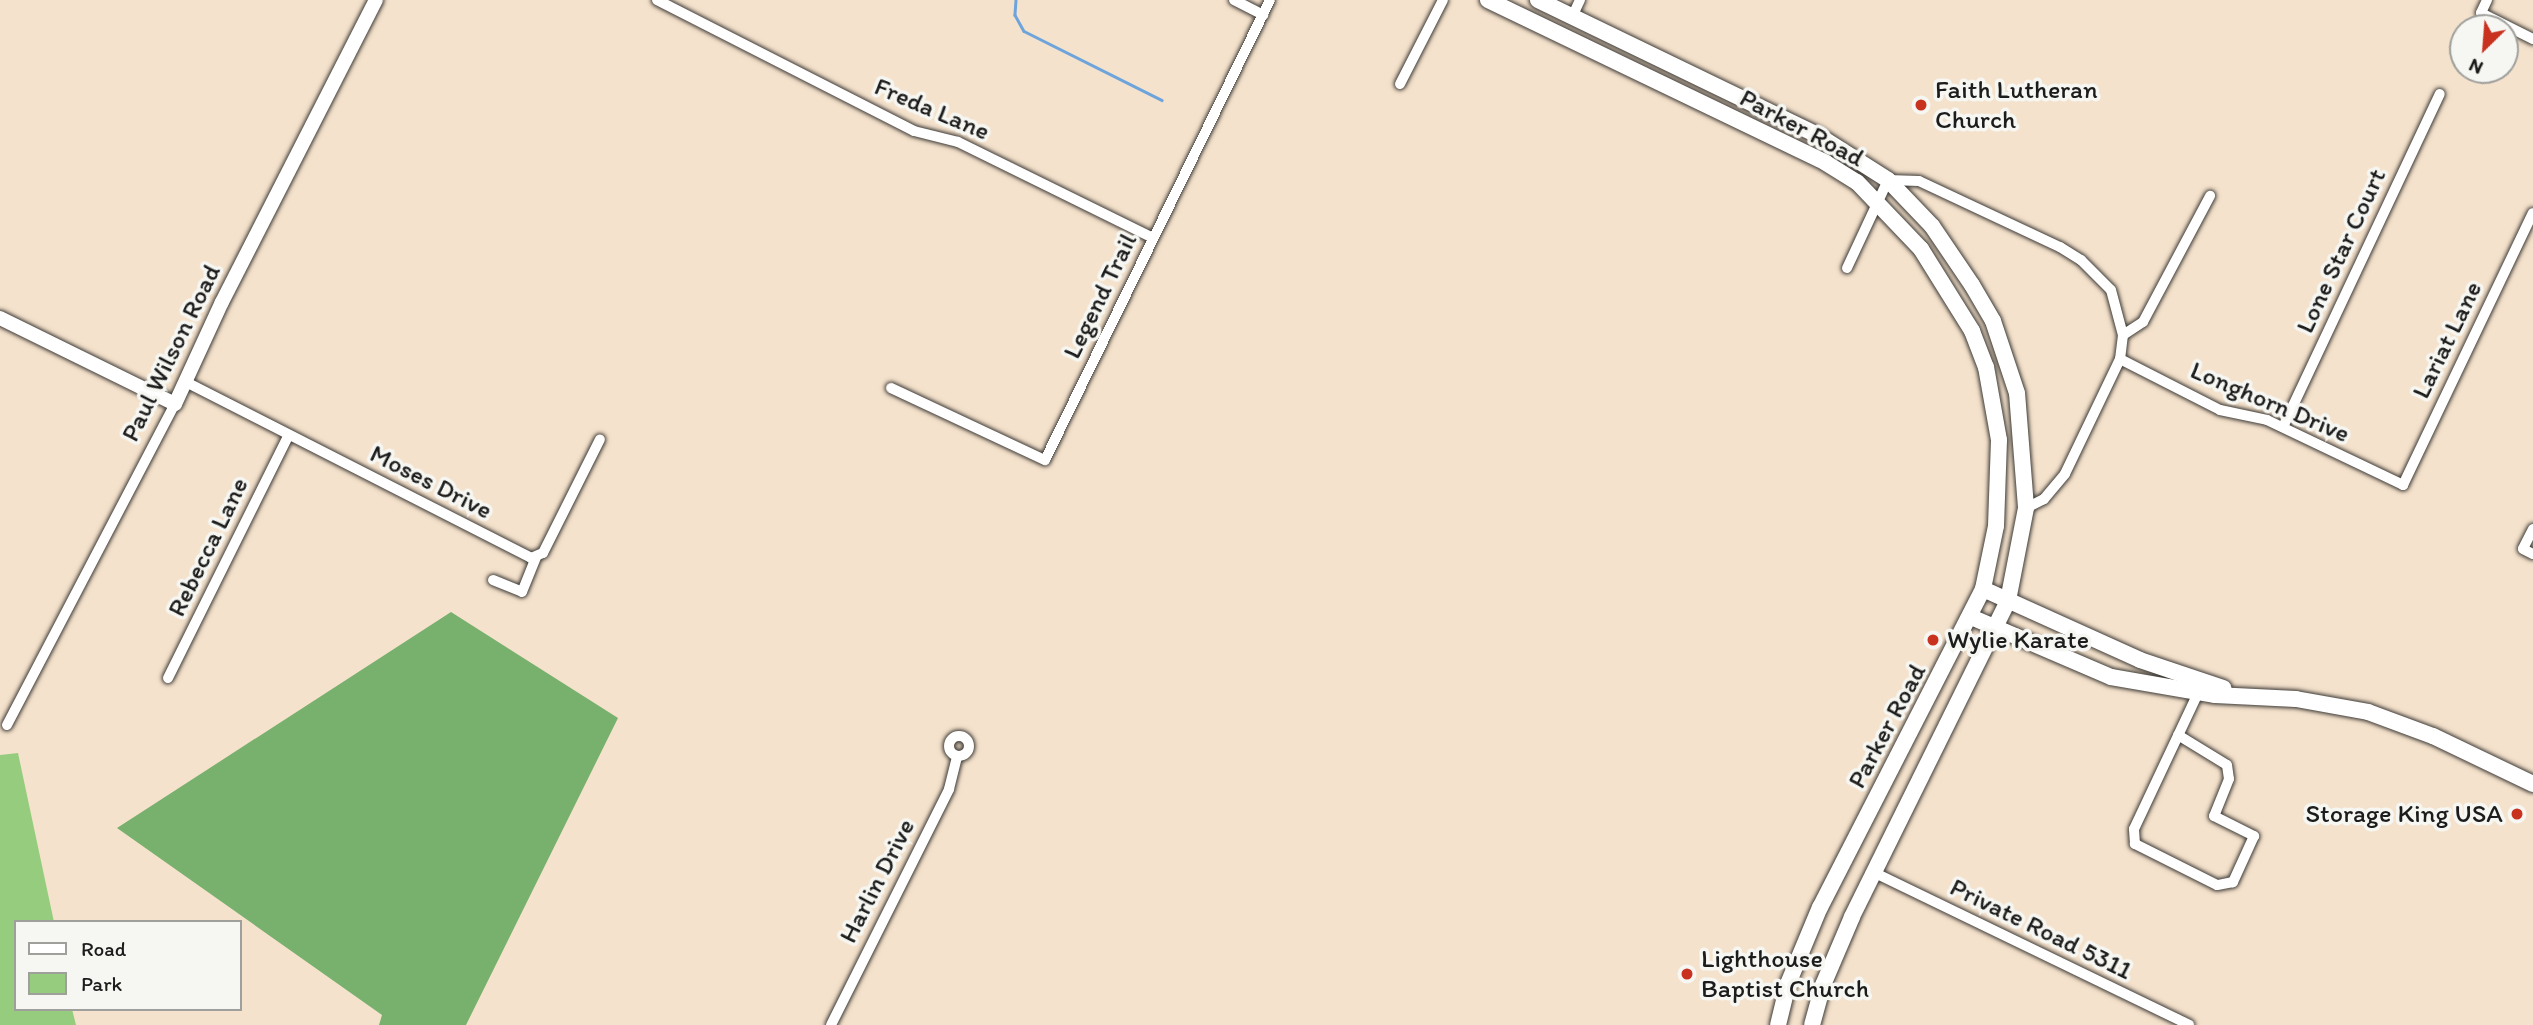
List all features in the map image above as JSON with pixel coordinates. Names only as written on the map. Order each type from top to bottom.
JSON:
[{"type":"main road","name":"Parker Road","points":[[1488,0],[1826,163],[1878,202],[1938,273],[1972,331],[1989,378],[1999,440],[1996,526],[1983,589],[1820,907],[1788,984],[1778,1025]]},
{"type":"main road","name":"Parker Road","points":[[1538,0],[1819,136],[1888,180],[1933,228],[1993,321],[2017,393],[2026,508],[2008,601],[1997,629],[1875,873],[1823,985],[1812,1025]]},
{"type":"main road","points":[[1983,589],[2140,660],[2256,697]]},
{"type":"main road","points":[[1971,617],[2111,677],[2197,693],[2296,699],[2368,712],[2433,736],[2533,784]]},
{"type":"street","name":"Paul Wilson Road","points":[[7,725],[176,404],[184,381],[376,0]]},
{"type":"street","name":"Freda Lane","points":[[657,0],[914,131],[958,142],[1153,238]]},
{"type":"street","points":[[1234,0],[1262,15]]},
{"type":"street","name":"Legend Trail","points":[[891,387],[1045,460],[1270,0]]},
{"type":"street","points":[[1400,84],[1443,0]]},
{"type":"street","points":[[1572,17],[1580,0]]},
{"type":"street","points":[[2487,0],[2481,13],[2533,39]]},
{"type":"street","name":"Lone Star Court","points":[[2283,427],[2440,94]]},
{"type":"street","points":[[1847,268],[1888,180],[1928,183],[2081,260],[2111,290],[2123,335],[2120,359],[2065,474],[2044,499],[2026,508]]},
{"type":"street","points":[[2123,335],[2143,322],[2210,196]]},
{"type":"street","name":"Lariat Lane","points":[[2403,485],[2533,213]]},
{"type":"street","points":[[0,318],[176,404]]},
{"type":"street","name":"Longhorn Drive","points":[[2120,359],[2220,410],[2283,427],[2403,485]]},
{"type":"street","name":"Moses Drive","points":[[184,381],[288,436],[536,558]]},
{"type":"street","name":"Rebecca Lane","points":[[168,678],[288,436]]},
{"type":"street","points":[[493,580],[522,592],[536,558],[543,554],[600,439]]},
{"type":"street","points":[[2528,551],[2533,529]]},
{"type":"street","points":[[2178,734],[2227,765],[2229,779],[2214,816],[2254,836],[2233,882],[2217,885],[2135,844],[2134,829],[2178,734],[2197,693]]},
{"type":"street","name":"Harlin Drive","points":[[831,1025],[949,789],[957,756]]},
{"type":"street","name":"Private Road 5311","points":[[1875,873],[2189,1025]]},
{"type":"green space","points":[[451,612],[618,718],[466,1025],[379,1025],[382,1015],[117,828]]},
{"type":"green space","points":[[18,753],[54,920],[14,920],[14,1011],[72,1011],[76,1025],[0,1025],[0,755]]},
{"type":"waterway","points":[[1016,0],[1015,15],[1024,31],[1162,100]]},
{"type":"place","name":"Faith Lutheran Church","points":[[1921,105]]},
{"type":"place","name":"Wylie Karate","points":[[1933,640]]},
{"type":"place","name":"Storage King USA","points":[[2517,814]]},
{"type":"place","name":"Lighthouse Baptist Church","points":[[1687,974]]}]
